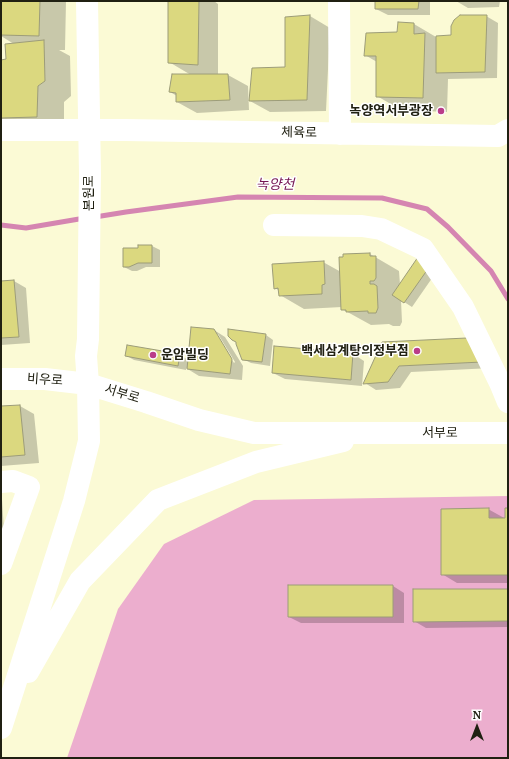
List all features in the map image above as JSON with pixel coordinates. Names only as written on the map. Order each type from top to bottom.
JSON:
[{"type":"street","name":"본원로","points":[[87,1],[90,174],[88,339],[86,356],[88,384]]},
{"type":"street","points":[[338,1],[340,134]]},
{"type":"street","name":"체육로","points":[[1,130],[126,130],[498,136],[508,130]]},
{"type":"street","points":[[274,225],[362,226],[381,229],[423,249],[463,307],[508,402]]},
{"type":"street","name":"비우로","points":[[1,379],[45,379],[88,384]]},
{"type":"street","name":"서부로","points":[[4,719],[74,501],[89,441],[88,384],[199,420],[254,433],[508,433]]},
{"type":"street","points":[[4,719],[80,581],[158,500],[256,462],[377,433]]},
{"type":"street","points":[[1,482],[13,481],[29,487],[1,564]]},
{"type":"shaded area","points":[[508,496],[508,758],[67,758],[118,609],[164,544],[254,500]]},
{"type":"building","points":[[1,1],[40,1],[39,36],[1,35]]},
{"type":"building","points":[[168,1],[199,1],[198,65],[168,63]]},
{"type":"building","points":[[375,1],[419,1],[418,9],[375,9]]},
{"type":"building","points":[[310,15],[307,100],[249,101],[252,68],[285,67],[285,17]]},
{"type":"building","points":[[460,15],[487,15],[485,72],[436,73],[436,36],[451,35],[451,26],[454,20]]},
{"type":"building","points":[[398,22],[414,23],[414,34],[425,33],[423,98],[376,97],[376,56],[364,56],[366,33],[397,32]]},
{"type":"building","points":[[44,40],[45,81],[38,86],[37,117],[1,118],[1,60],[6,59],[5,44]]},
{"type":"building","points":[[172,74],[228,74],[230,100],[176,102],[176,93],[169,92]]},
{"type":"building","points":[[138,245],[152,245],[152,263],[138,263],[129,267],[123,267],[123,248],[138,248]]},
{"type":"building","points":[[370,253],[370,256],[376,256],[376,278],[374,281],[370,281],[370,284],[377,286],[378,308],[376,313],[368,313],[368,311],[346,312],[346,310],[341,310],[339,257],[343,257],[343,254]]},
{"type":"building","points":[[418,257],[430,266],[404,303],[392,295]]},
{"type":"building","points":[[324,261],[325,284],[322,285],[322,294],[279,296],[278,288],[274,289],[272,264]]},
{"type":"building","points":[[14,280],[19,337],[1,338],[1,281]]},
{"type":"building","points":[[191,327],[214,329],[232,359],[230,374],[187,369]]},
{"type":"building","points":[[228,329],[266,334],[262,362],[242,360],[236,342],[228,336]]},
{"type":"building","points":[[467,338],[482,362],[399,366],[388,382],[363,384],[382,342]]},
{"type":"building","name":"운암빌딩","points":[[127,345],[180,354],[178,366],[125,356]]},
{"type":"building","points":[[274,346],[353,353],[351,380],[272,373]]},
{"type":"building","points":[[20,405],[25,455],[1,457],[1,406]]},
{"type":"building","points":[[489,508],[489,518],[505,518],[505,508],[508,508],[508,575],[441,575],[441,509]]},
{"type":"building","points":[[288,585],[393,585],[393,617],[288,617]]},
{"type":"building","points":[[413,589],[508,589],[508,621],[413,622]]},
{"type":"waterway","name":"녹양천","points":[[95,217],[238,197],[382,198],[427,209],[448,227],[491,271],[508,299]]},
{"type":"waterway","name":"녹양천","points":[[1,225],[26,228],[85,218]]},
{"type":"place","name":"녹양역서부광장","points":[[441,111]]},
{"type":"place","name":"백세삼계탕의정부점","points":[[417,351]]},
{"type":"place","name":"운암빌딩","points":[[153,355]]}]
